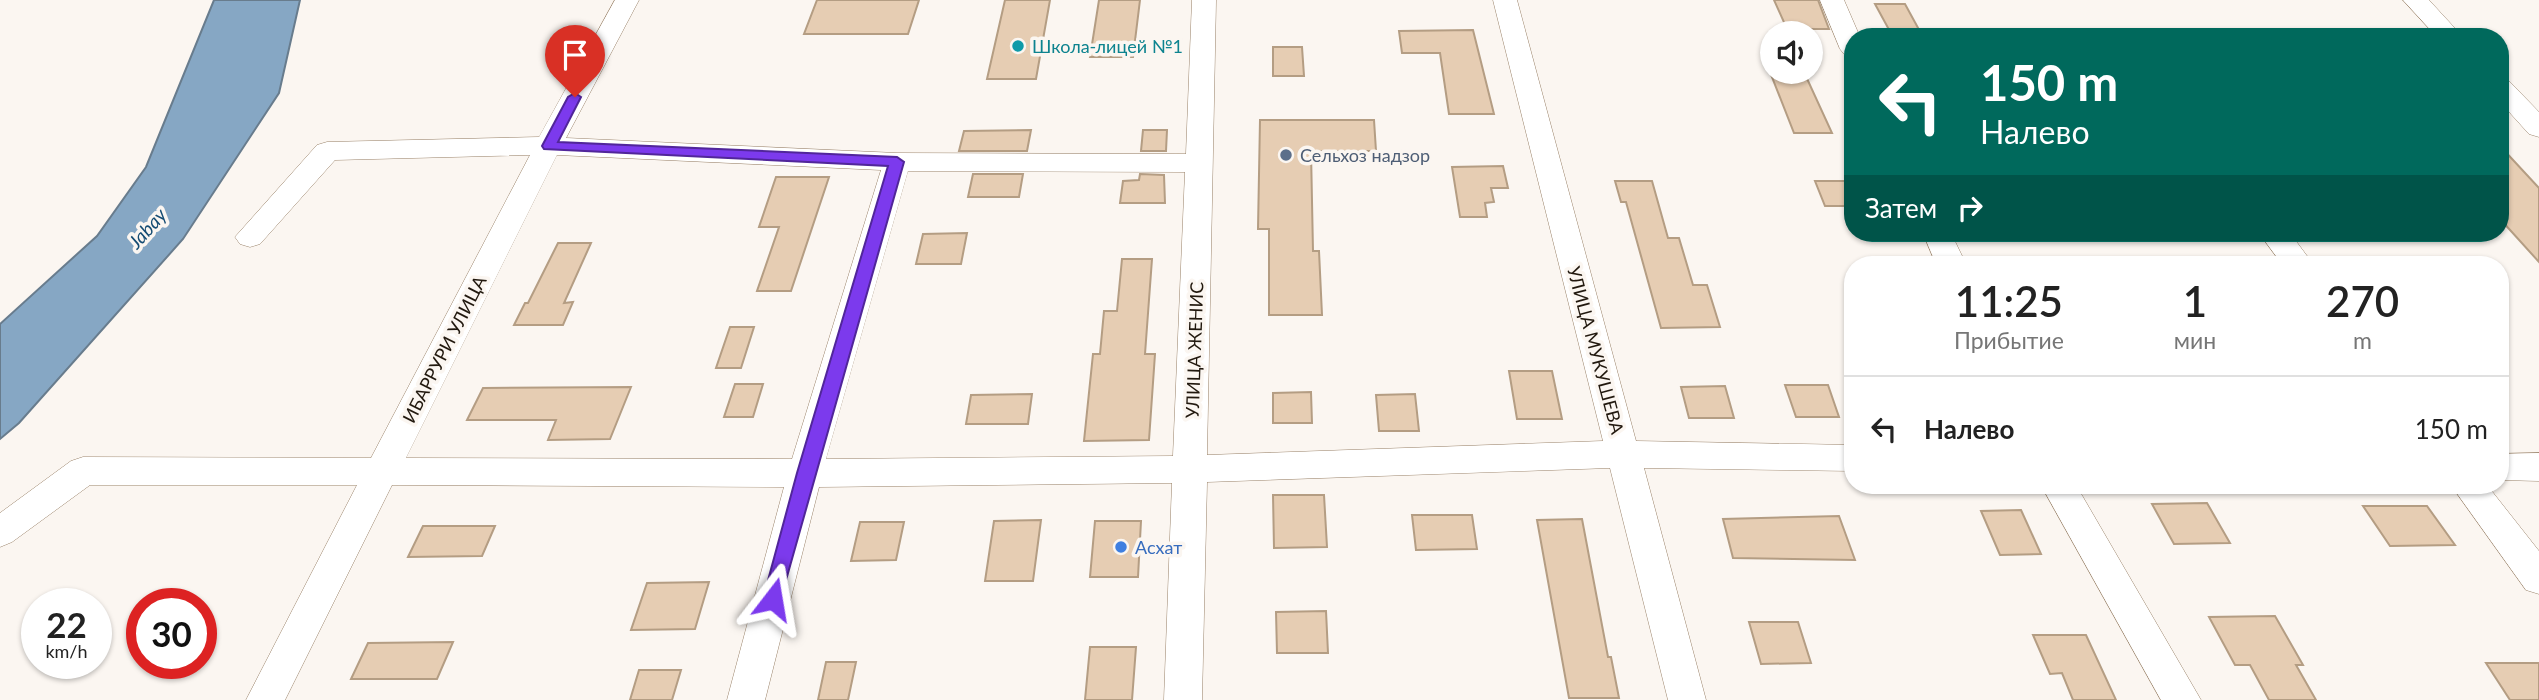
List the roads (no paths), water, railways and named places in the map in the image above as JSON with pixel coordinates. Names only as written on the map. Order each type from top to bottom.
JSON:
[{"type":"street","name":"ИБАРРУРИ УЛИЦА","points":[[265,700],[548,146],[627,0]]},
{"type":"street","name":"УЛИЦА ЖЕНИС","points":[[1183,700],[1204,0]]},
{"type":"street","name":"УЛИЦА МУКУШЕВА","points":[[1505,0],[1687,700]]},
{"type":"street","points":[[1832,0],[1844,28]]},
{"type":"street","points":[[2415,0],[2442,28]]},
{"type":"street","points":[[2509,97],[2539,128]]},
{"type":"street","points":[[250,237],[327,151],[548,146],[897,162],[1199,163]]},
{"type":"street","points":[[746,700],[806,473],[897,162]]},
{"type":"street","points":[[2281,242],[2292,256]]},
{"type":"street","points":[[0,533],[83,471],[806,473],[1190,469],[1624,454],[1844,458]]},
{"type":"street","points":[[2509,467],[2539,467]]},
{"type":"street","points":[[2063,494],[2182,700]]},
{"type":"street","points":[[2475,494],[2539,579]]},
{"type":"water","name":"Jabay","points":[[214,0],[300,0],[279,93],[183,239],[19,423],[0,439],[0,324],[97,236],[146,167]]},
{"type":"place","name":"Школа-лицей №1","points":[[1018,46]]},
{"type":"place","name":"Сельхоз надзор","points":[[1286,155]]},
{"type":"place","name":"Асхат","points":[[1121,547]]}]
